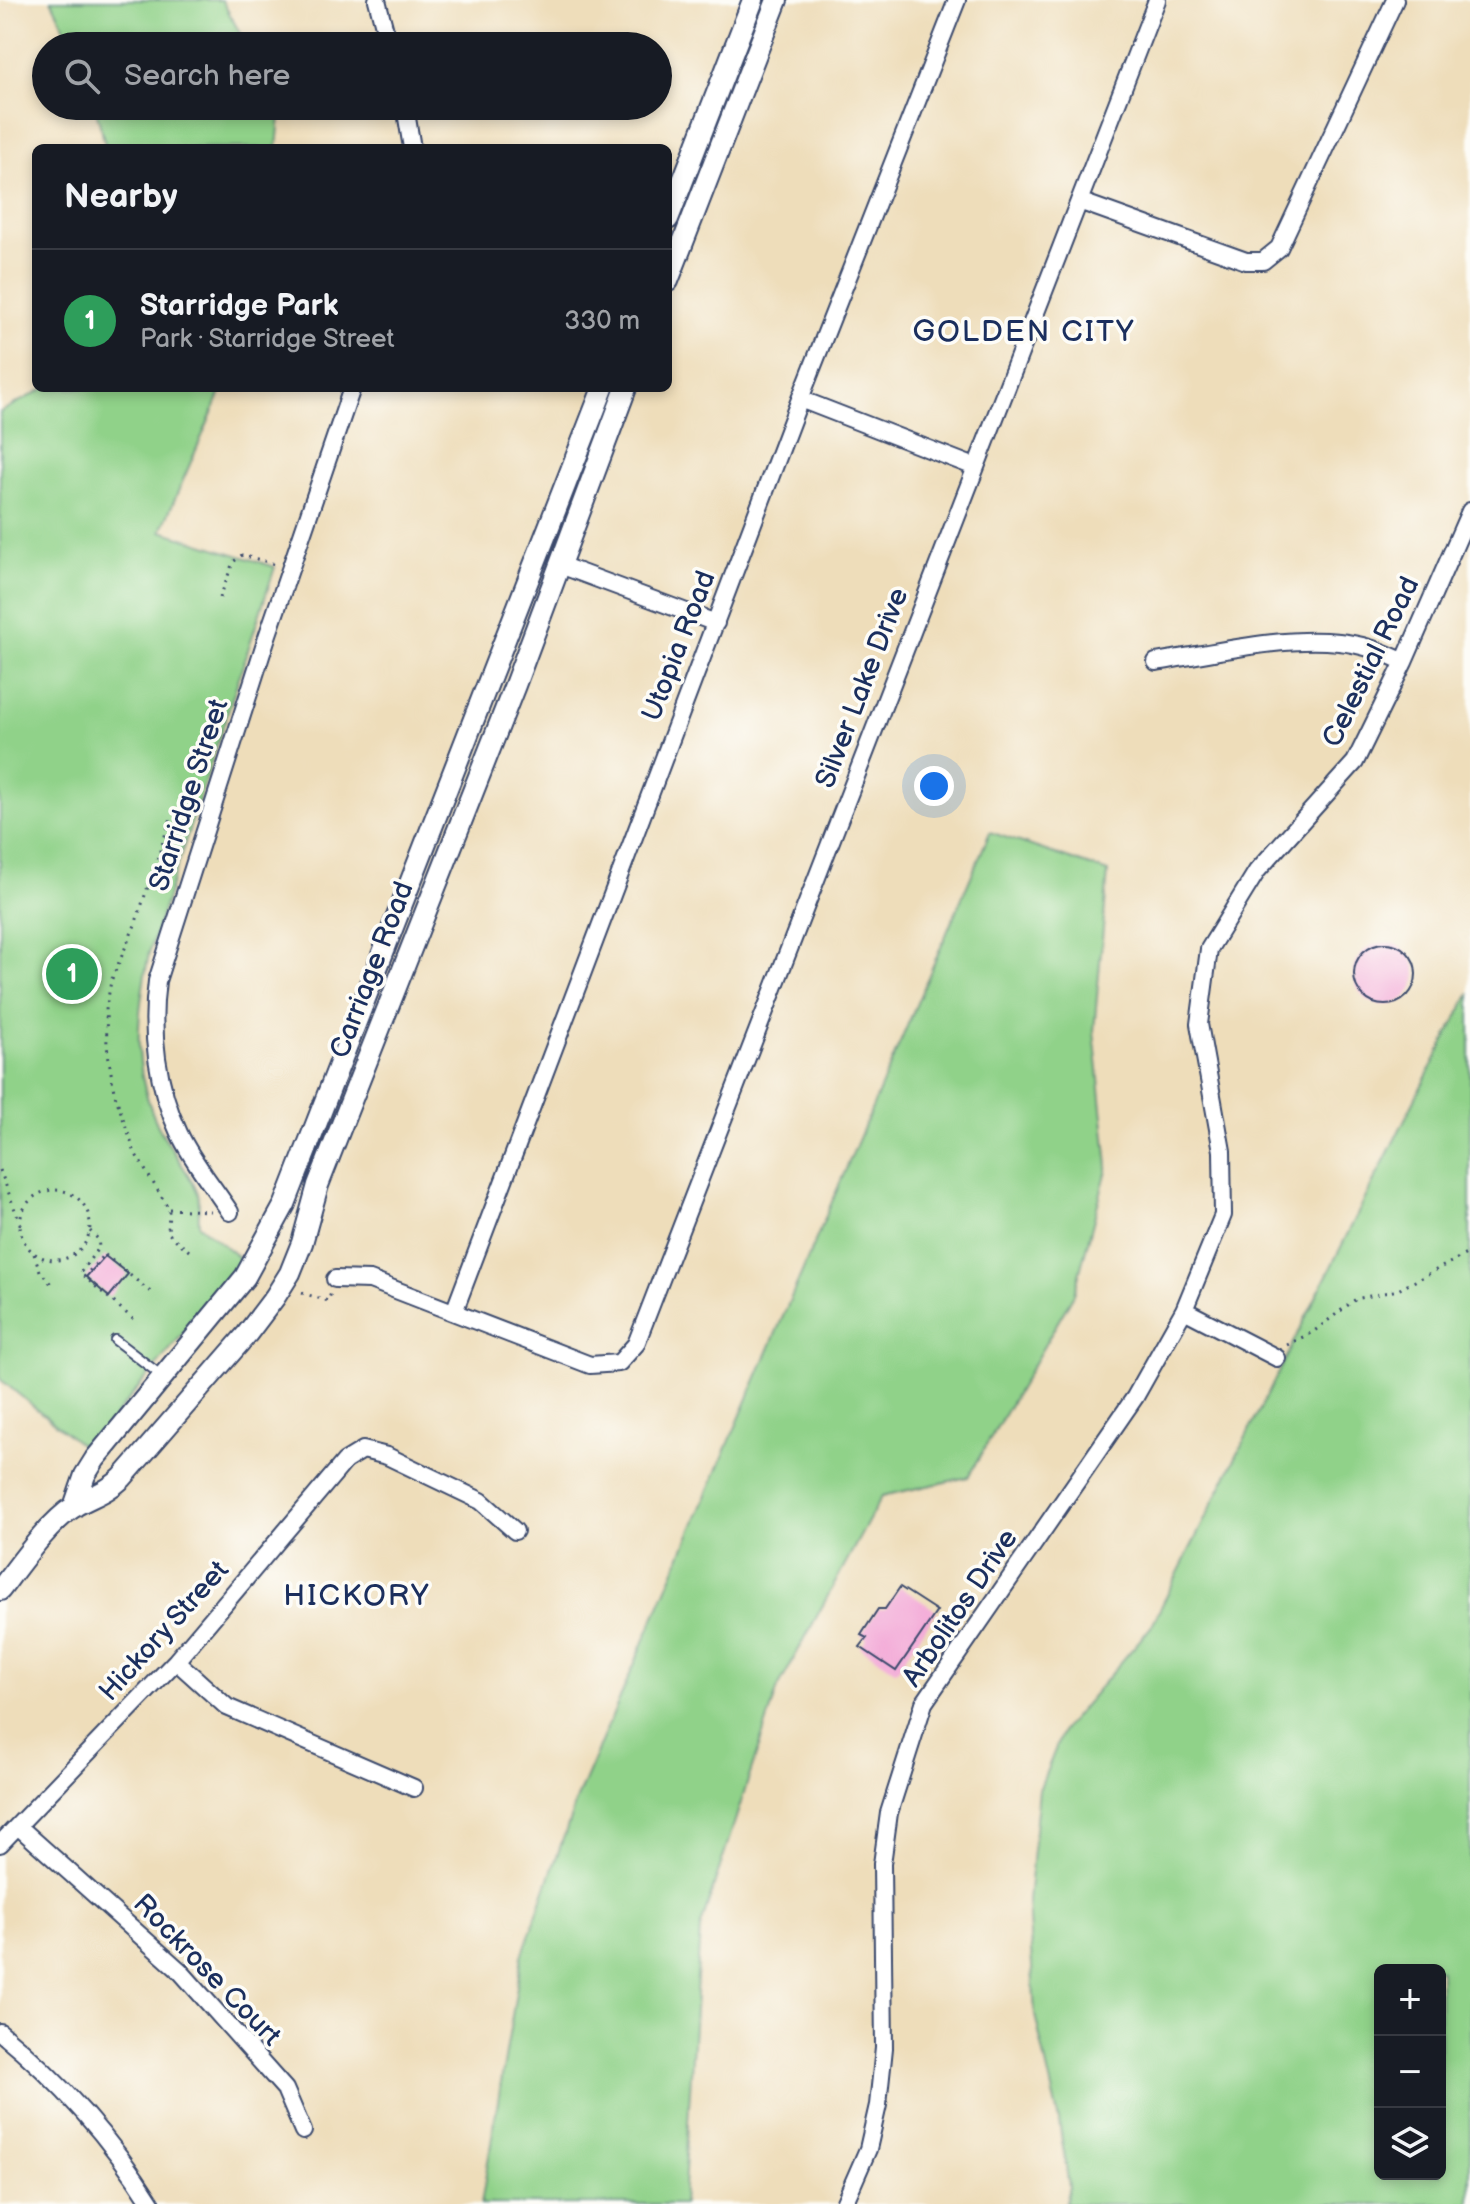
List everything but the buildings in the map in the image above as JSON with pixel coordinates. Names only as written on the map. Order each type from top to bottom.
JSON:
[{"type":"street","points":[[377,0],[385,32]]},
{"type":"street","points":[[672,209],[753,0]]},
{"type":"street","points":[[672,269],[777,0]]},
{"type":"street","name":"Utopia Road","points":[[454,1312],[800,399],[957,0]]},
{"type":"street","name":"Silver Lake Drive","points":[[454,1312],[590,1365],[619,1363],[636,1344],[1157,0]]},
{"type":"street","points":[[1079,201],[1246,261],[1263,261],[1279,248],[1395,0]]},
{"type":"street","points":[[407,120],[411,144]]},
{"type":"street","name":"Starridge Street","points":[[230,1212],[179,1133],[158,1072],[154,1006],[157,981],[351,392]]},
{"type":"street","name":"Carriage Road","points":[[74,1507],[85,1475],[95,1459],[245,1277],[285,1204],[601,392]]},
{"type":"street","name":"Carriage Road","points":[[0,1590],[42,1538],[74,1507],[110,1489],[247,1334],[290,1273],[324,1168],[625,392]]},
{"type":"street","points":[[800,399],[975,467]]},
{"type":"street","name":"Celestial Road","points":[[1184,1310],[1223,1215],[1222,1151],[1199,1024],[1209,949],[1257,871],[1355,762],[1404,662],[1470,511]]},
{"type":"street","points":[[538,556],[716,623]]},
{"type":"street","points":[[1156,662],[1292,642],[1340,642],[1383,652],[1404,662]]},
{"type":"street","points":[[303,1160],[324,1168]]},
{"type":"street","points":[[335,1279],[370,1280],[454,1312]]},
{"type":"street","points":[[1184,1310],[1272,1356]]},
{"type":"street","name":"Arbolitos Drive","points":[[844,2204],[868,2149],[878,2105],[884,2048],[882,1864],[889,1813],[924,1703],[1135,1397],[1184,1310]]},
{"type":"street","points":[[162,1377],[190,1398]]},
{"type":"street","name":"Hickory Street","points":[[0,1844],[176,1661],[345,1461],[363,1450],[387,1456],[481,1501],[515,1531]]},
{"type":"street","points":[[176,1661],[227,1707],[414,1788]]},
{"type":"street","name":"Rockrose Court","points":[[19,1827],[180,1971],[285,2089],[303,2131]]},
{"type":"street","points":[[0,2032],[40,2064],[83,2108],[124,2159],[152,2204]]},
{"type":"lane","points":[[115,1340],[162,1377]]},
{"type":"path","points":[[220,598],[233,562],[242,555],[290,570]]},
{"type":"path","points":[[0,1170],[26,1245],[34,1254],[40,1271],[52,1285]]},
{"type":"path","points":[[20,1223],[22,1211],[38,1194],[49,1190],[72,1194],[88,1211],[90,1231],[85,1245],[67,1259],[55,1261],[34,1254]]},
{"type":"path","points":[[169,1209],[201,1211]]},
{"type":"path","points":[[90,1231],[99,1243],[96,1253],[80,1273],[133,1319]]},
{"type":"path","points":[[1272,1356],[1276,1340],[1288,1346],[1313,1332],[1356,1299],[1398,1290],[1470,1252]]},
{"type":"path","points":[[84,1277],[104,1254],[153,1294]]},
{"type":"path","points":[[294,1290],[328,1301],[335,1279]]},
{"type":"green space","points":[[51,0],[222,0],[239,32],[67,32]]},
{"type":"green space","points":[[99,120],[280,120],[277,144],[105,144]]},
{"type":"green space","points":[[38,392],[221,392],[161,531],[275,567],[149,953],[139,1019],[140,1060],[149,1103],[157,1124],[196,1189],[199,1225],[243,1261],[87,1450],[0,1379],[0,412]]},
{"type":"green space","points":[[990,832],[1108,872],[1094,1031],[1108,1166],[1074,1294],[968,1477],[882,1496],[778,1688],[700,1929],[683,2204],[481,2204],[522,1956],[578,1796]]},
{"type":"green space","points":[[1470,993],[1470,2204],[1065,2204],[1069,2186],[1059,2121],[1035,2015],[1028,1901],[1039,1790],[1063,1730],[1151,1627]]},
{"type":"place","name":"Starridge Park","points":[[72,974]]},
{"type":"district","name":"GOLDEN CITY","points":[[1024,332]]},
{"type":"district","name":"HICKORY","points":[[357,1596]]}]
